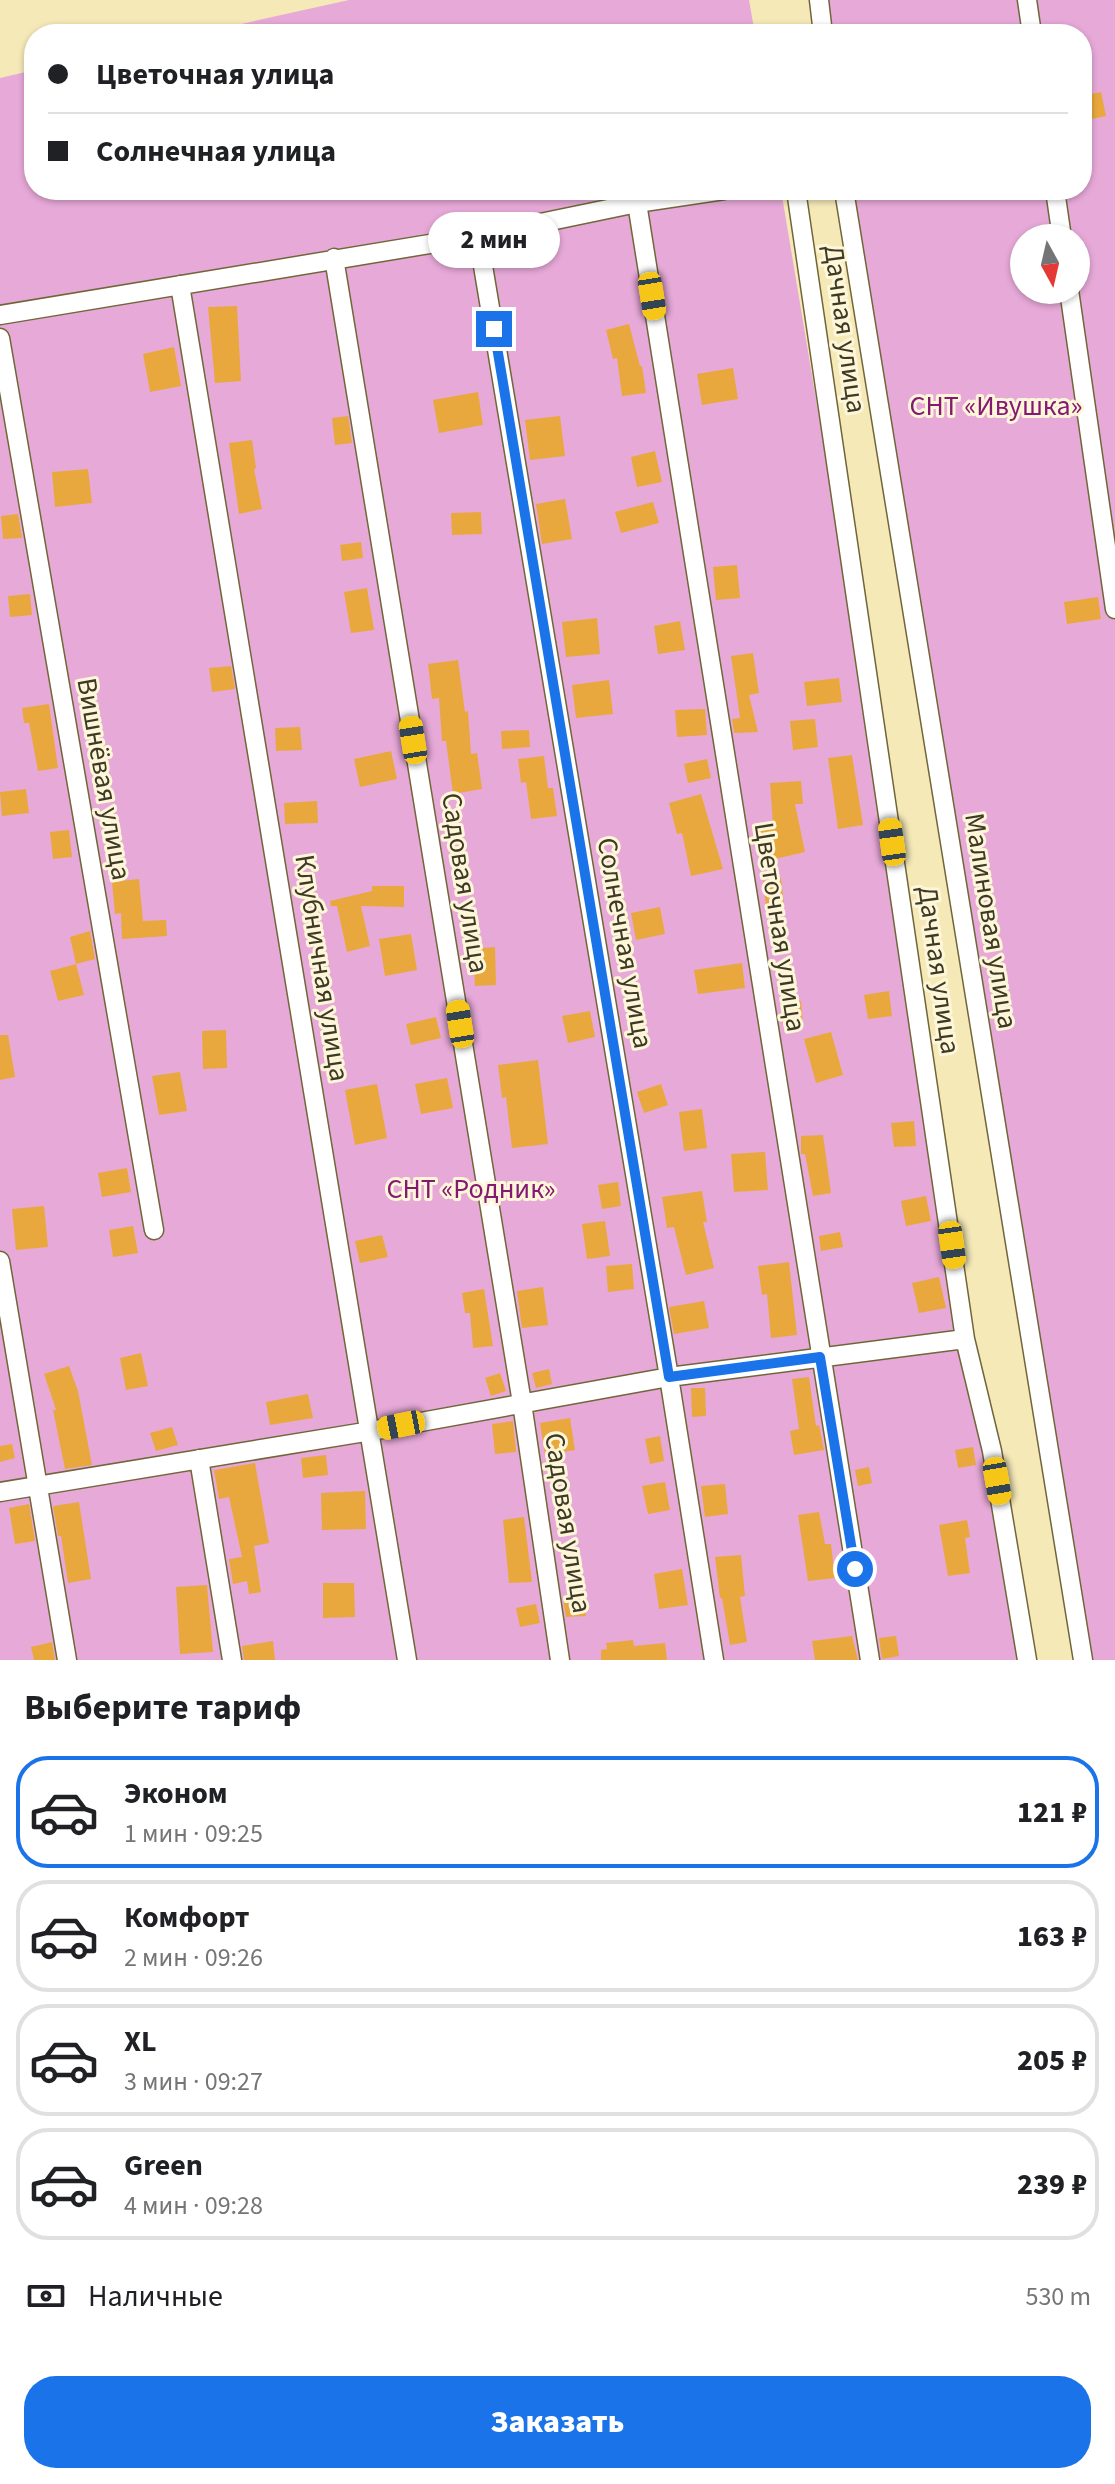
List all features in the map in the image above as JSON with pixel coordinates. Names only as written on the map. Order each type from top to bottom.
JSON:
[{"type":"street","points":[[819,0],[822,24]]},
{"type":"street","points":[[1027,0],[1031,24]]},
{"type":"street","points":[[0,315],[478,236],[657,200]]},
{"type":"street","name":"Дачная улица","points":[[797,200],[965,1339],[992,1451],[1027,1660]]},
{"type":"street","name":"Малиновая улица","points":[[846,200],[1083,1660]]},
{"type":"street","points":[[1056,200],[1060,224]]},
{"type":"street","name":"Цветочная улица","points":[[637,203],[870,1660]]},
{"type":"street","name":"Солнечная улица","points":[[478,236],[714,1660]]},
{"type":"street","name":"Садовая улица","points":[[334,258],[522,1403],[560,1660]]},
{"type":"street","name":"Клубничная улица","points":[[180,285],[407,1660]]},
{"type":"street","points":[[1071,304],[1115,609]]},
{"type":"street","name":"Вишнёвая улица","points":[[0,338],[154,1230]]},
{"type":"street","points":[[0,1261],[67,1660]]},
{"type":"street","points":[[0,1492],[371,1431],[669,1377],[965,1339]]},
{"type":"street","points":[[199,1459],[232,1660]]},
{"type":"green space","points":[[349,0],[749,0],[753,24],[241,24]]},
{"type":"green space","name":"СНТ «Ивушка»","points":[[811,0],[1115,0],[1115,1660],[1075,1660],[843,200],[1092,200],[1092,24],[815,24]]},
{"type":"green space","name":"СНТ «Родник»","points":[[24,72],[24,200],[783,200],[1027,1660],[0,1660],[0,78]]},
{"type":"building","points":[[1101,92],[1106,116],[1092,119],[1092,94]]},
{"type":"building","points":[[237,306],[241,381],[215,383],[208,307]]},
{"type":"building","points":[[629,324],[642,366],[646,393],[622,396],[617,358],[613,359],[606,330]]},
{"type":"building","points":[[174,347],[181,386],[150,392],[143,354]]},
{"type":"building","points":[[733,368],[738,399],[702,405],[697,374]]},
{"type":"building","points":[[478,392],[483,425],[439,433],[433,400]]},
{"type":"building","points":[[348,416],[352,443],[335,445],[332,418]]},
{"type":"building","points":[[560,416],[565,456],[530,460],[525,420]]},
{"type":"building","points":[[252,440],[262,509],[239,514],[229,443]]},
{"type":"building","points":[[655,451],[662,482],[637,487],[631,457]]},
{"type":"building","points":[[88,469],[92,503],[55,507],[52,472]]},
{"type":"building","points":[[565,499],[572,539],[542,544],[536,504]]},
{"type":"building","points":[[653,502],[659,523],[621,533],[615,512]]},
{"type":"building","points":[[481,512],[482,534],[452,535],[451,513]]},
{"type":"building","points":[[18,514],[22,538],[3,539],[1,516]]},
{"type":"building","points":[[361,542],[363,558],[342,561],[340,545]]},
{"type":"building","points":[[737,565],[740,598],[716,600],[713,567]]},
{"type":"building","points":[[367,588],[374,630],[351,633],[344,592]]},
{"type":"building","points":[[30,594],[32,615],[10,617],[8,596]]},
{"type":"building","points":[[1098,597],[1101,619],[1067,624],[1064,602]]},
{"type":"building","points":[[597,618],[600,654],[566,657],[562,622]]},
{"type":"building","points":[[680,621],[685,650],[658,654],[654,626]]},
{"type":"building","points":[[753,653],[759,693],[749,695],[758,732],[734,733],[732,719],[740,718],[731,656]]},
{"type":"building","points":[[458,660],[465,712],[468,711],[471,754],[477,753],[482,789],[453,794],[446,741],[442,741],[439,698],[432,699],[428,664]]},
{"type":"building","points":[[231,666],[235,689],[212,692],[209,668]]},
{"type":"building","points":[[839,678],[842,702],[807,706],[804,682]]},
{"type":"building","points":[[609,680],[613,714],[576,718],[572,685]]},
{"type":"building","points":[[49,704],[58,768],[38,771],[29,723],[24,723],[22,708]]},
{"type":"building","points":[[705,709],[707,735],[677,737],[675,710]]},
{"type":"building","points":[[815,719],[818,747],[793,750],[790,721]]},
{"type":"building","points":[[300,727],[302,750],[276,751],[275,728]]},
{"type":"building","points":[[529,730],[530,747],[502,749],[501,731]]},
{"type":"building","points":[[391,751],[397,779],[360,787],[354,759]]},
{"type":"building","points":[[852,755],[863,825],[838,829],[828,758]]},
{"type":"building","points":[[544,756],[548,788],[553,788],[557,816],[531,819],[526,782],[521,783],[518,759]]},
{"type":"building","points":[[707,759],[711,778],[688,783],[684,764]]},
{"type":"building","points":[[801,781],[803,804],[795,804],[805,852],[766,861],[759,829],[773,826],[770,783]]},
{"type":"building","points":[[26,789],[29,813],[2,816],[0,792]]},
{"type":"building","points":[[701,794],[723,869],[691,876],[682,833],[677,834],[669,803]]},
{"type":"building","points":[[317,801],[318,823],[285,824],[284,803]]},
{"type":"building","points":[[69,830],[72,857],[53,859],[50,832]]},
{"type":"building","points":[[781,878],[784,904],[766,906],[763,881]]},
{"type":"building","points":[[139,879],[143,921],[166,920],[167,936],[122,939],[121,913],[115,914],[112,882]]},
{"type":"building","points":[[372,886],[404,886],[404,907],[361,906],[370,946],[347,952],[337,906],[331,906],[330,901],[372,891]]},
{"type":"building","points":[[660,907],[665,934],[636,940],[631,913]]},
{"type":"building","points":[[90,931],[95,959],[76,964],[70,937]]},
{"type":"building","points":[[411,934],[417,970],[385,976],[379,939]]},
{"type":"building","points":[[495,947],[496,985],[475,986],[473,949]]},
{"type":"building","points":[[742,963],[745,988],[698,994],[694,970]]},
{"type":"building","points":[[76,964],[84,995],[58,1001],[50,971]]},
{"type":"building","points":[[889,991],[892,1016],[868,1019],[864,995]]},
{"type":"building","points":[[801,1001],[803,1025],[783,1026],[781,1002]]},
{"type":"building","points":[[590,1011],[595,1037],[568,1043],[562,1016]]},
{"type":"building","points":[[436,1017],[441,1038],[411,1045],[406,1024]]},
{"type":"building","points":[[226,1030],[227,1068],[203,1069],[202,1031]]},
{"type":"building","points":[[831,1032],[843,1075],[816,1083],[804,1039]]},
{"type":"building","points":[[0,1035],[8,1035],[15,1077],[0,1080]]},
{"type":"building","points":[[538,1060],[548,1144],[512,1148],[506,1097],[502,1098],[498,1065]]},
{"type":"building","points":[[180,1072],[187,1111],[159,1115],[152,1076]]},
{"type":"building","points":[[447,1078],[453,1108],[421,1114],[415,1084]]},
{"type":"building","points":[[377,1084],[387,1138],[355,1145],[345,1090]]},
{"type":"building","points":[[661,1084],[668,1105],[644,1113],[637,1092]]},
{"type":"building","points":[[702,1109],[707,1148],[684,1151],[679,1112]]},
{"type":"building","points":[[914,1121],[916,1146],[894,1147],[891,1123]]},
{"type":"building","points":[[823,1135],[831,1193],[813,1196],[805,1154],[801,1154],[801,1136]]},
{"type":"building","points":[[765,1152],[768,1190],[734,1192],[731,1154]]},
{"type":"building","points":[[127,1168],[131,1192],[102,1197],[98,1173]]},
{"type":"building","points":[[618,1182],[621,1206],[602,1209],[598,1185]]},
{"type":"building","points":[[702,1191],[707,1222],[703,1222],[714,1268],[686,1275],[674,1227],[667,1228],[662,1197]]},
{"type":"building","points":[[926,1196],[931,1221],[906,1226],[901,1201]]},
{"type":"building","points":[[44,1206],[48,1247],[16,1250],[12,1209]]},
{"type":"building","points":[[605,1221],[610,1256],[587,1259],[582,1224]]},
{"type":"building","points":[[133,1226],[138,1253],[113,1257],[109,1230]]},
{"type":"building","points":[[840,1232],[843,1247],[821,1251],[819,1236]]},
{"type":"building","points":[[382,1235],[388,1257],[360,1263],[355,1241]]},
{"type":"building","points":[[789,1262],[797,1335],[771,1338],[767,1294],[762,1295],[758,1266]]},
{"type":"building","points":[[632,1264],[634,1289],[608,1292],[606,1266]]},
{"type":"building","points":[[939,1277],[946,1308],[919,1313],[912,1283]]},
{"type":"building","points":[[543,1287],[548,1325],[522,1328],[517,1291]]},
{"type":"building","points":[[484,1289],[493,1346],[473,1348],[470,1313],[465,1313],[462,1293]]},
{"type":"building","points":[[704,1301],[709,1328],[674,1334],[669,1307]]},
{"type":"building","points":[[141,1353],[148,1386],[126,1390],[120,1358]]},
{"type":"building","points":[[69,1366],[78,1391],[92,1465],[65,1469],[53,1410],[56,1410],[44,1374]]},
{"type":"building","points":[[549,1369],[552,1384],[536,1388],[532,1373]]},
{"type":"building","points":[[500,1373],[506,1391],[491,1396],[485,1378]]},
{"type":"building","points":[[809,1377],[816,1426],[819,1425],[824,1450],[794,1455],[790,1431],[799,1429],[792,1379]]},
{"type":"building","points":[[691,1388],[705,1388],[706,1416],[692,1417]]},
{"type":"building","points":[[308,1394],[313,1418],[270,1425],[266,1402]]},
{"type":"building","points":[[570,1418],[575,1450],[545,1455],[540,1423]]},
{"type":"building","points":[[513,1421],[516,1452],[495,1454],[492,1424]]},
{"type":"building","points":[[172,1427],[178,1445],[156,1451],[150,1433]]},
{"type":"building","points":[[660,1436],[664,1461],[650,1464],[645,1439]]},
{"type":"building","points":[[12,1444],[15,1458],[0,1462],[0,1446]]},
{"type":"building","points":[[973,1447],[976,1465],[958,1468],[955,1450]]},
{"type":"building","points":[[326,1455],[328,1475],[303,1478],[301,1458]]},
{"type":"building","points":[[255,1463],[269,1543],[254,1546],[261,1592],[249,1594],[247,1581],[233,1584],[229,1559],[242,1557],[229,1497],[219,1499],[214,1470]]},
{"type":"building","points":[[869,1467],[872,1483],[858,1486],[855,1470]]},
{"type":"building","points":[[665,1482],[670,1510],[648,1514],[642,1486]]},
{"type":"building","points":[[725,1484],[728,1514],[705,1517],[701,1486]]},
{"type":"building","points":[[365,1491],[366,1529],[322,1530],[321,1493]]},
{"type":"building","points":[[79,1502],[91,1579],[68,1583],[53,1506]]},
{"type":"building","points":[[29,1504],[35,1541],[15,1544],[9,1508]]},
{"type":"building","points":[[819,1512],[825,1544],[831,1544],[835,1578],[808,1581],[798,1515]]},
{"type":"building","points":[[524,1517],[532,1582],[509,1583],[503,1520]]},
{"type":"building","points":[[967,1520],[970,1537],[965,1538],[970,1573],[948,1576],[939,1525]]},
{"type":"building","points":[[741,1555],[745,1596],[740,1597],[747,1642],[730,1645],[715,1557]]},
{"type":"building","points":[[682,1569],[688,1605],[659,1609],[654,1574]]},
{"type":"building","points":[[323,1583],[354,1583],[355,1617],[323,1618]]},
{"type":"building","points":[[207,1585],[213,1652],[180,1654],[176,1587]]},
{"type":"building","points":[[584,1594],[586,1616],[566,1617],[563,1598]]},
{"type":"building","points":[[536,1604],[540,1623],[520,1627],[516,1608]]},
{"type":"building","points":[[852,1636],[858,1660],[815,1660],[812,1641]]},
{"type":"building","points":[[896,1636],[899,1656],[882,1659],[879,1638]]},
{"type":"building","points":[[633,1640],[634,1646],[665,1643],[667,1660],[601,1660],[601,1650],[607,1649],[606,1643]]},
{"type":"building","points":[[273,1641],[275,1660],[244,1660],[242,1646]]},
{"type":"building","points":[[52,1642],[55,1660],[34,1660],[31,1647]]},
{"type":"route","points":[[494,329],[669,1377],[820,1357],[855,1569]]}]
